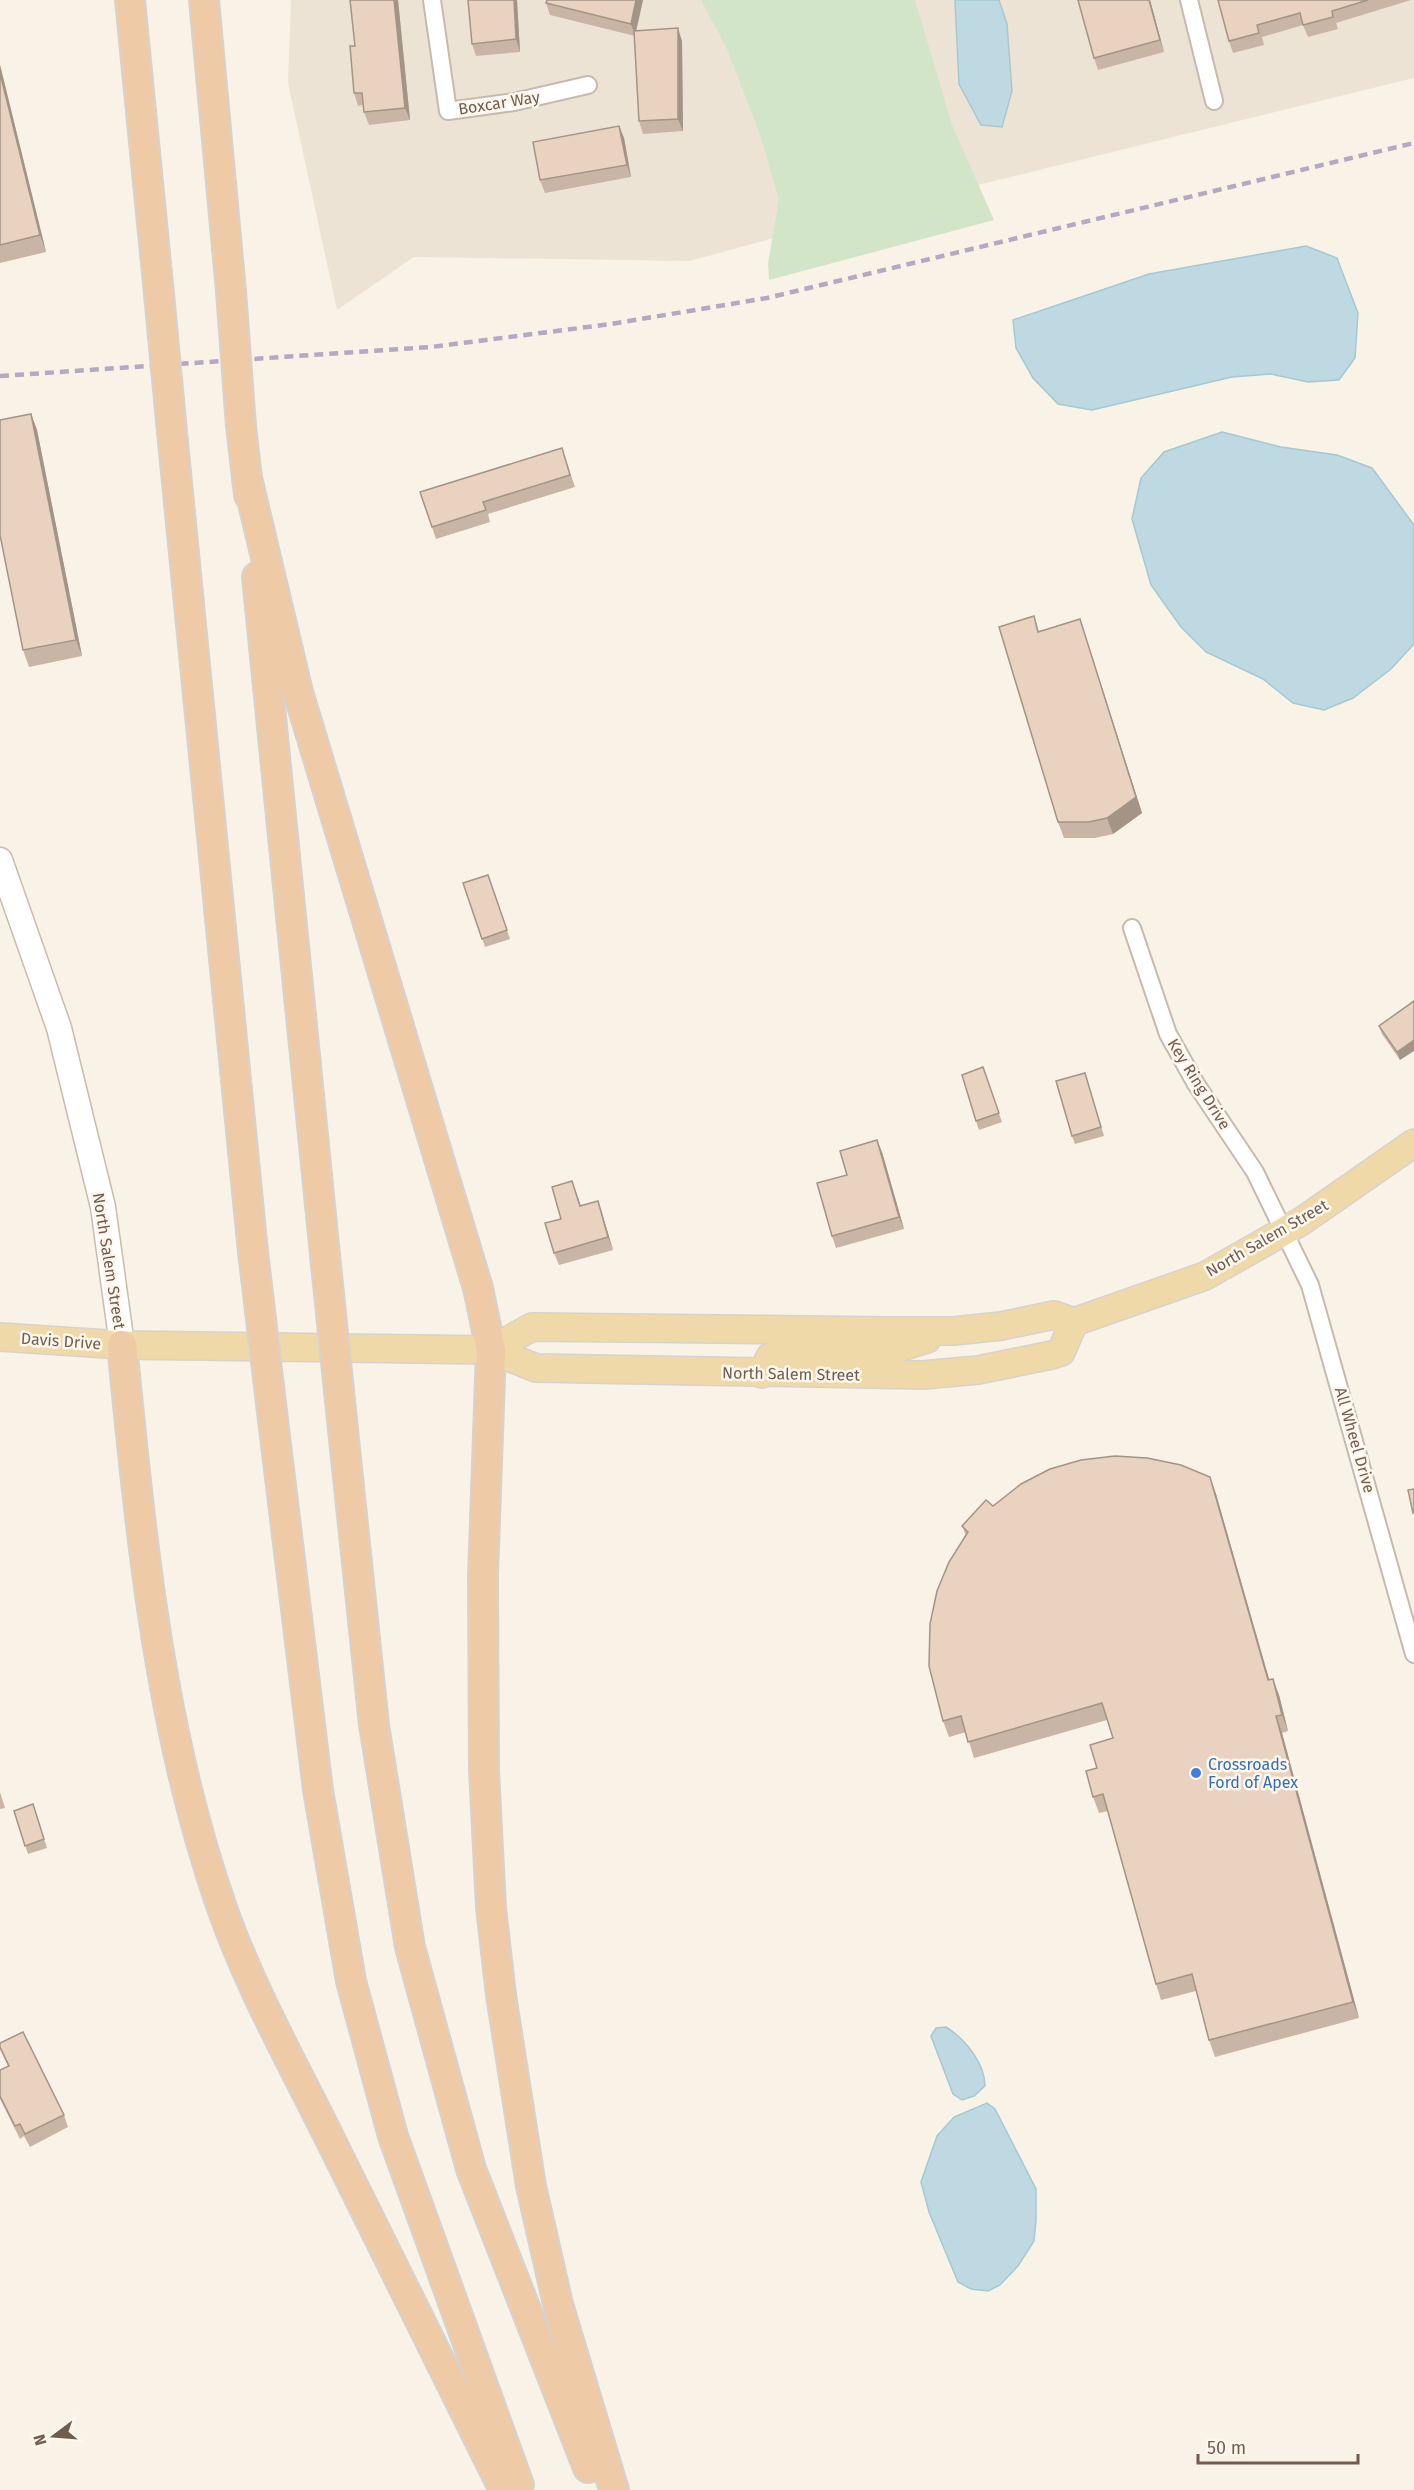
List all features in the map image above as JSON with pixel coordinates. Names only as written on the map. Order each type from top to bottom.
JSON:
[{"type":"highway","points":[[130,0],[253,1252],[318,1790],[351,1981],[393,2136],[521,2490]]},
{"type":"highway","points":[[204,0],[241,426],[374,1725],[410,1947],[471,2169],[597,2490]]},
{"type":"highway","points":[[247,478],[298,692],[478,1288],[491,1350],[483,1599],[484,1770],[494,1930],[510,2065],[531,2186],[558,2304],[614,2490]]},
{"type":"highway","points":[[122,1345],[143,1555],[162,1676],[186,1782],[222,1906],[268,2014],[504,2490]]},
{"type":"main road","name":"North Salem Street","points":[[0,860],[59,1028],[103,1207],[122,1345],[491,1350],[536,1368],[887,1376],[978,1370],[1061,1352],[1074,1322]]},
{"type":"main road","name":"North Salem Street","points":[[491,1350],[532,1327],[954,1330],[1001,1326],[1054,1315],[1074,1322],[1205,1276],[1285,1231],[1414,1143]]},
{"type":"main road","points":[[762,1374],[770,1357],[779,1353],[882,1353],[954,1330]]},
{"type":"main road","name":"Davis Drive","points":[[0,1337],[122,1345]]},
{"type":"street","name":"Boxcar Way","points":[[432,0],[448,111],[514,102],[588,85]]},
{"type":"street","points":[[1189,0],[1214,101]]},
{"type":"street","name":"Key Ring Drive","points":[[1132,928],[1168,1034],[1196,1084],[1255,1172],[1285,1231]]},
{"type":"street","name":"All Wheel Drive","points":[[1285,1231],[1310,1285],[1320,1316],[1414,1654]]},
{"type":"shaded area","points":[[291,0],[1414,0],[1414,78],[880,209],[690,261],[414,257],[337,310],[288,83]]},
{"type":"green space","points":[[701,0],[915,0],[952,125],[994,220],[769,280],[768,264],[779,199],[760,135],[727,49]]},
{"type":"water","points":[[955,0],[999,0],[1007,24],[1012,91],[1002,127],[981,125],[959,84]]},
{"type":"water","points":[[1306,246],[1337,258],[1358,313],[1355,358],[1339,380],[1308,382],[1271,374],[1232,377],[1092,410],[1058,404],[1033,378],[1016,348],[1013,320],[1149,274]]},
{"type":"water","points":[[1222,432],[1281,447],[1337,455],[1372,468],[1414,525],[1414,644],[1391,669],[1353,698],[1324,710],[1293,703],[1263,679],[1206,652],[1181,627],[1151,585],[1132,519],[1141,478],[1164,452]]},
{"type":"water","points":[[946,2027],[973,2052],[984,2077],[985,2086],[974,2096],[962,2100],[953,2094],[931,2036],[936,2028]]},
{"type":"water","points":[[987,2103],[995,2109],[1036,2189],[1034,2241],[1018,2266],[1000,2285],[988,2291],[971,2289],[958,2282],[929,2212],[921,2182],[937,2136],[954,2117]]},
{"type":"building","points":[[350,0],[394,0],[405,108],[364,112],[362,93],[354,93],[350,46],[355,46]]},
{"type":"building","points":[[468,0],[514,0],[516,39],[472,44]]},
{"type":"building","points":[[547,0],[636,0],[631,24],[546,3]]},
{"type":"building","points":[[1078,0],[1149,0],[1160,40],[1094,58]]},
{"type":"building","points":[[1218,0],[1368,0],[1332,11],[1333,17],[1303,25],[1300,13],[1257,25],[1259,33],[1229,41]]},
{"type":"building","points":[[678,28],[678,119],[639,121],[634,31]]},
{"type":"building","points":[[0,73],[40,235],[0,245]]},
{"type":"building","points":[[619,126],[627,165],[540,180],[533,142]]},
{"type":"building","points":[[31,414],[76,640],[23,650],[0,535],[0,420]]},
{"type":"building","points":[[562,448],[570,475],[483,502],[486,510],[432,527],[420,492]]},
{"type":"building","points":[[1034,616],[1038,632],[1080,619],[1136,797],[1107,818],[1089,822],[1058,822],[999,627]]},
{"type":"building","points":[[488,875],[507,930],[482,939],[463,883]]},
{"type":"building","points":[[1414,1001],[1414,1040],[1397,1052],[1379,1026]]},
{"type":"building","points":[[983,1067],[999,1113],[976,1121],[962,1075]]},
{"type":"building","points":[[1085,1073],[1101,1127],[1072,1136],[1056,1081]]},
{"type":"building","points":[[877,1140],[899,1217],[832,1236],[817,1183],[847,1175],[840,1151]]},
{"type":"building","points":[[572,1181],[580,1206],[598,1201],[608,1237],[554,1253],[545,1223],[561,1219],[552,1187]]},
{"type":"building","name":"Crossroads Ford of Apex","points":[[1115,1456],[1147,1458],[1181,1465],[1210,1477],[1268,1680],[1273,1679],[1282,1715],[1276,1716],[1353,2002],[1209,2040],[1192,1974],[1156,1984],[1103,1794],[1093,1797],[1086,1771],[1097,1768],[1090,1745],[1113,1738],[1102,1703],[968,1742],[961,1716],[943,1721],[929,1666],[930,1624],[937,1591],[949,1562],[968,1532],[962,1526],[986,1500],[993,1506],[1021,1484],[1050,1469],[1081,1460]]},
{"type":"building","points":[[1414,1489],[1414,1512],[1413,1513],[1408,1490]]},
{"type":"building","points":[[33,1804],[44,1839],[25,1846],[14,1811]]},
{"type":"building","points":[[23,2032],[64,2115],[25,2134],[20,2124],[15,2126],[0,2096],[0,2070],[9,2066],[0,2043]]},
{"type":"railway","points":[[0,376],[431,347],[611,324],[767,298],[1414,143]]},
{"type":"place","name":"Crossroads Ford of Apex","points":[[1196,1773]]}]
